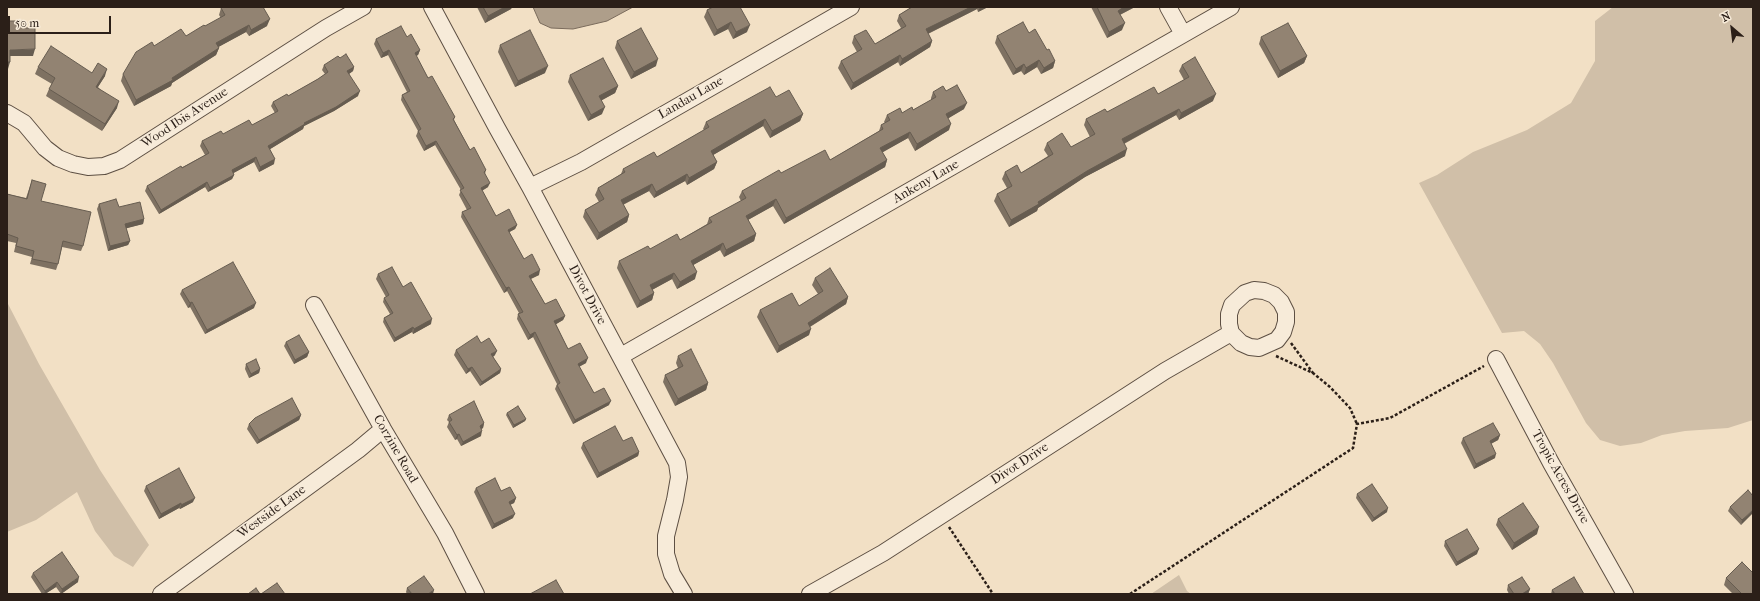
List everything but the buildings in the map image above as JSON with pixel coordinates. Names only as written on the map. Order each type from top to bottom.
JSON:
[{"type":"street","name":"Wood Ibis Avenue","points":[[7,113],[24,123],[45,148],[58,158],[73,164],[88,167],[104,166],[120,160],[319,32],[363,7]]},
{"type":"street","name":"Divot Drive","points":[[432,7],[496,128],[530,186],[677,463],[679,477],[666,536],[666,554],[672,574],[684,594]]},
{"type":"street","name":"Landau Lane","points":[[530,186],[581,162],[851,7]]},
{"type":"street","points":[[1168,7],[1183,34]]},
{"type":"street","name":"Ankeny Lane","points":[[621,356],[1231,7]]},
{"type":"street","points":[[1254,290],[1269,293],[1281,302],[1286,312],[1286,322],[1283,332],[1277,340],[1259,348],[1250,347],[1241,343],[1231,334],[1229,314],[1232,305],[1239,297],[1254,290]]},
{"type":"street","name":"Corzine Road","points":[[314,305],[383,429],[445,533],[476,594]]},
{"type":"street","name":"Divot Drive","points":[[810,594],[883,553],[1165,371],[1231,334]]},
{"type":"street","name":"Tropic Acres Drive","points":[[1496,360],[1551,463],[1625,594]]},
{"type":"street","name":"Westside Lane","points":[[161,594],[358,450],[383,429]]},
{"type":"path","points":[[1130,594],[1353,448],[1357,424],[1350,408],[1330,387],[1313,373],[1283,332]]},
{"type":"path","points":[[1259,348],[1313,373]]},
{"type":"path","points":[[1357,424],[1390,418],[1496,360]]},
{"type":"path","points":[[941,515],[993,594]]},
{"type":"shaded area","points":[[533,7],[633,7],[607,21],[573,29],[551,28],[540,23]]},
{"type":"shaded area","points":[[1613,7],[1753,7],[1753,420],[1728,428],[1685,431],[1662,435],[1641,443],[1620,446],[1600,440],[1586,423],[1553,363],[1540,344],[1524,331],[1502,333],[1419,183],[1437,175],[1473,152],[1527,130],[1571,103],[1595,61],[1595,21]]},
{"type":"shaded area","points":[[7,302],[39,364],[100,470],[149,545],[133,567],[114,556],[95,531],[77,492],[36,520],[7,532]]},
{"type":"shaded area","points":[[1179,575],[1187,591],[1191,594],[1151,594]]}]
